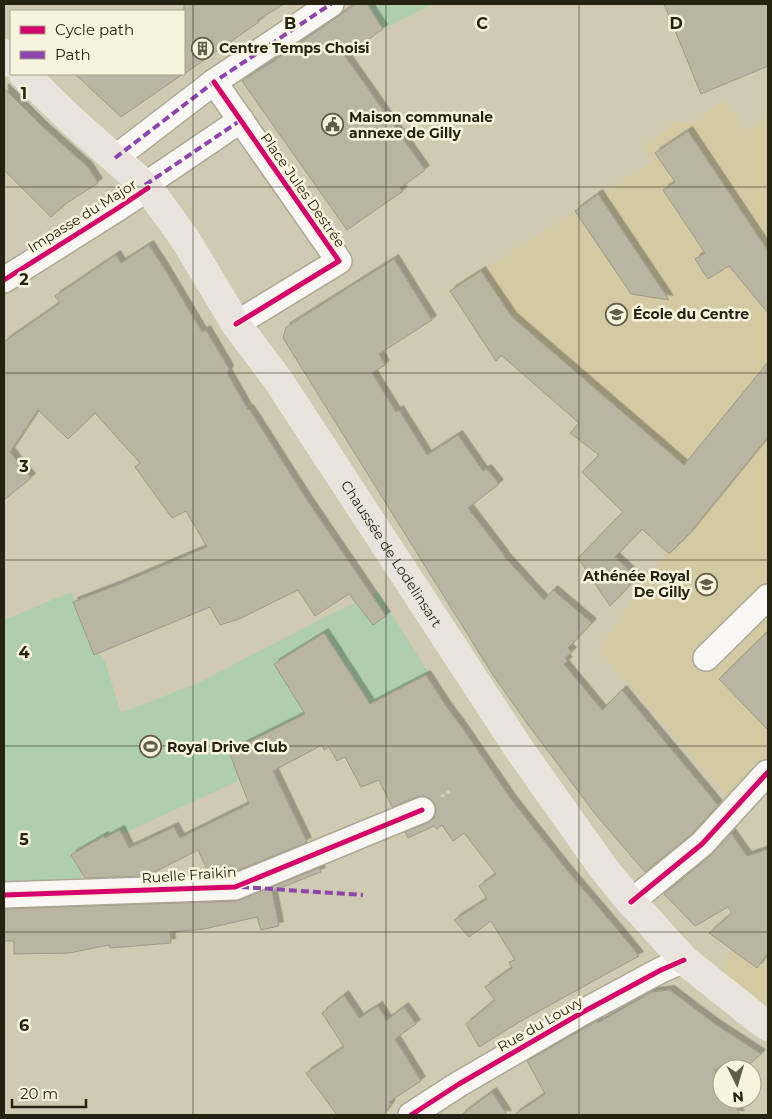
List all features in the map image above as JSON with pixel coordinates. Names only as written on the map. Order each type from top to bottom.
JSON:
[{"type":"main road","name":"Chaussée de Lodelinsart","points":[[25,75],[69,118],[146,186],[185,239],[236,324],[278,380],[519,749],[604,869],[631,902],[684,960],[765,1018]]},
{"type":"street","points":[[115,158],[214,82],[331,4]]},
{"type":"street","name":"Place Jules Destrée","points":[[214,82],[339,261],[236,324]]},
{"type":"street","points":[[146,186],[241,120]]},
{"type":"street","name":"Impasse du Major","points":[[4,280],[115,210],[146,186]]},
{"type":"street","points":[[706,658],[768,597]]},
{"type":"street","points":[[631,902],[702,844],[767,773]]},
{"type":"street","name":"Ruelle Fraikin","points":[[4,895],[235,886],[422,810]]},
{"type":"street","name":"Rue du Louvy","points":[[411,1115],[583,1012],[661,970],[684,960]]},
{"type":"shaded area","name":"École du Centre","points":[[724,100],[745,132],[768,116],[768,772],[735,805],[598,650],[691,517],[485,338],[447,291],[652,162],[642,146],[678,121],[694,123]]},
{"type":"shaded area","points":[[760,908],[768,915],[768,1016],[720,971],[731,948]]},
{"type":"green space","points":[[363,4],[433,4],[383,29]]},
{"type":"green space","name":"Royal Drive Club","points":[[71,592],[95,647],[105,662],[121,713],[198,683],[329,615],[378,592],[430,675],[426,675],[388,695],[238,781],[78,853],[82,881],[4,883],[4,620]]},
{"type":"building","name":"Centre Temps Choisi","points":[[184,4],[284,4],[258,20],[259,22],[185,73]]},
{"type":"building","name":"Maison communale annexe de Gilly","points":[[355,4],[367,4],[383,29],[345,56],[425,170],[400,188],[403,191],[347,230],[242,81]]},
{"type":"building","points":[[664,4],[768,4],[768,66],[701,94]]},
{"type":"building","name":"Centre Temps Choisi","points":[[76,75],[182,75],[121,117]]},
{"type":"building","points":[[4,88],[44,128],[88,167],[98,183],[67,203],[51,217],[4,170]]},
{"type":"building","points":[[688,131],[768,251],[768,313],[729,266],[708,279],[695,259],[705,253],[663,190],[675,182],[655,153]]},
{"type":"building","points":[[598,194],[669,300],[631,294],[575,211]]},
{"type":"building","points":[[149,245],[202,332],[206,330],[229,369],[227,373],[248,410],[386,616],[373,625],[349,594],[315,616],[298,590],[239,619],[220,625],[210,607],[94,655],[73,602],[207,547],[186,511],[172,518],[135,467],[140,463],[95,413],[68,439],[38,410],[10,452],[31,478],[4,500],[4,342],[60,303],[55,296],[116,255],[121,263]]},
{"type":"building","points":[[394,259],[432,320],[379,354],[385,365],[372,373],[396,412],[399,410],[427,455],[458,435],[483,471],[487,469],[499,484],[468,508],[503,555],[544,600],[553,590],[592,623],[568,648],[572,652],[565,658],[568,661],[564,664],[602,710],[622,690],[718,805],[692,834],[645,872],[596,815],[493,675],[283,338],[286,327]]},
{"type":"building","points":[[481,271],[512,317],[684,465],[768,362],[768,437],[689,534],[669,554],[642,529],[615,557],[637,578],[610,606],[578,558],[623,512],[582,472],[599,455],[570,433],[579,423],[501,355],[496,361],[450,291]]},
{"type":"building","points":[[768,631],[768,730],[719,679]]},
{"type":"building","points":[[324,633],[370,704],[426,675],[511,799],[566,869],[639,956],[521,1021],[479,1047],[466,1024],[495,1000],[485,987],[512,968],[509,962],[515,960],[491,921],[469,937],[454,920],[487,899],[479,886],[496,874],[464,833],[453,841],[442,825],[437,829],[434,826],[408,838],[405,832],[434,818],[435,804],[431,799],[424,796],[417,797],[392,807],[379,780],[361,787],[345,757],[337,761],[329,747],[324,750],[322,745],[273,771],[307,842],[232,873],[209,874],[198,850],[147,876],[85,878],[71,855],[104,836],[105,838],[120,830],[129,848],[174,827],[180,838],[249,804],[229,752],[305,714],[274,664]]},
{"type":"building","points":[[731,833],[747,856],[768,849],[768,953],[757,968],[709,933],[732,913],[728,907],[695,926],[664,894],[711,855]]},
{"type":"building","points":[[319,868],[321,872],[272,891],[279,926],[261,930],[257,917],[204,929],[170,932],[171,943],[110,948],[109,945],[69,953],[14,954],[14,941],[4,941],[4,909],[236,901]]},
{"type":"building","points":[[670,990],[715,1024],[761,1054],[755,1059],[712,1059],[712,1109],[737,1109],[740,1115],[514,1115],[545,1094],[527,1061],[652,992]]},
{"type":"building","points":[[344,995],[359,1018],[378,1006],[387,1020],[404,1007],[416,1024],[395,1039],[421,1081],[389,1102],[391,1104],[383,1115],[337,1115],[306,1073],[344,1047],[322,1013]]},
{"type":"building","points":[[492,1092],[507,1115],[461,1115]]},
{"type":"marked path","points":[[115,158],[214,82],[331,4]]},
{"type":"marked path","points":[[145,185],[241,120]]},
{"type":"marked path","points":[[241,887],[363,895]]},
{"type":"cycle path","points":[[214,82],[339,261],[236,324]]},
{"type":"cycle path","points":[[4,280],[148,188]]},
{"type":"cycle path","points":[[631,902],[702,844],[767,773]]},
{"type":"cycle path","points":[[4,895],[235,887],[422,810]]},
{"type":"cycle path","points":[[411,1115],[459,1084],[583,1012],[661,970],[684,960]]},
{"type":"place","name":"Centre Temps Choisi","points":[[203,48]]},
{"type":"place","name":"Maison communale annexe de Gilly","points":[[333,125]]},
{"type":"place","name":"École du Centre","points":[[617,314]]},
{"type":"place","name":"Athénée Royal De Gilly","points":[[706,584]]},
{"type":"place","name":"Royal Drive Club","points":[[151,747]]}]
